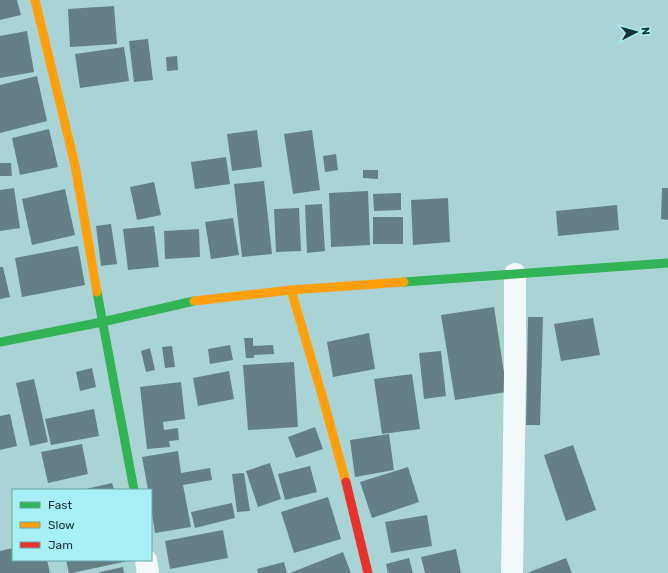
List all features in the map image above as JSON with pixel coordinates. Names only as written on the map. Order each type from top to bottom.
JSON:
[{"type":"street","points":[[35,0],[75,165],[102,322],[134,489]]},
{"type":"street","points":[[0,342],[102,322],[191,301],[291,290],[668,263]]},
{"type":"street","points":[[512,573],[515,274]]},
{"type":"street","points":[[291,290],[321,390],[368,573]]},
{"type":"street","points":[[146,561],[148,573]]},
{"type":"building","points":[[0,0],[17,0],[21,15],[0,20]]},
{"type":"building","points":[[114,6],[117,44],[70,47],[68,9]]},
{"type":"building","points":[[27,31],[34,72],[0,78],[0,36]]},
{"type":"building","points":[[148,39],[153,80],[134,82],[129,41]]},
{"type":"building","points":[[124,47],[129,81],[80,88],[75,54]]},
{"type":"building","points":[[177,56],[178,70],[167,71],[166,57]]},
{"type":"building","points":[[37,76],[47,121],[0,133],[0,85]]},
{"type":"building","points":[[49,129],[58,167],[20,175],[12,138]]},
{"type":"building","points":[[257,130],[262,167],[232,171],[227,134]]},
{"type":"building","points":[[312,130],[320,190],[293,194],[284,134]]},
{"type":"building","points":[[336,154],[338,170],[325,172],[323,156]]},
{"type":"building","points":[[226,157],[230,184],[195,189],[191,162]]},
{"type":"building","points":[[0,163],[11,163],[12,176],[0,176]]},
{"type":"building","points":[[363,170],[378,170],[378,179],[363,178]]},
{"type":"building","points":[[264,181],[272,254],[242,257],[234,184]]},
{"type":"building","points":[[154,182],[161,215],[137,220],[130,187]]},
{"type":"building","points":[[14,188],[20,228],[0,231],[0,190]]},
{"type":"building","points":[[662,188],[668,188],[668,220],[661,219]]},
{"type":"building","points":[[65,189],[75,235],[32,245],[22,199]]},
{"type":"building","points":[[368,191],[370,245],[331,247],[329,193]]},
{"type":"building","points":[[401,193],[401,210],[374,211],[373,194]]},
{"type":"building","points":[[448,198],[450,242],[413,245],[411,200]]},
{"type":"building","points":[[322,204],[325,251],[307,253],[305,205]]},
{"type":"building","points":[[617,205],[619,230],[558,236],[556,211]]},
{"type":"building","points":[[299,208],[301,251],[276,252],[274,209]]},
{"type":"building","points":[[373,217],[403,217],[403,244],[373,244]]},
{"type":"building","points":[[233,218],[239,255],[211,259],[205,222]]},
{"type":"building","points":[[111,224],[117,264],[101,266],[96,226]]},
{"type":"building","points":[[154,226],[159,267],[128,270],[123,229]]},
{"type":"building","points":[[199,229],[200,257],[165,259],[164,231]]},
{"type":"building","points":[[78,246],[85,285],[22,297],[15,258]]},
{"type":"building","points":[[0,267],[3,267],[10,297],[0,299]]},
{"type":"building","points":[[494,307],[507,392],[455,400],[441,315]]},
{"type":"building","points":[[528,317],[543,317],[540,425],[526,425]]},
{"type":"building","points":[[593,318],[600,355],[561,361],[554,324]]},
{"type":"building","points":[[369,333],[375,369],[333,377],[327,342]]},
{"type":"building","points":[[244,338],[253,338],[253,346],[273,345],[274,354],[254,355],[254,358],[246,358]]},
{"type":"building","points":[[230,345],[233,360],[210,364],[208,349]]},
{"type":"building","points":[[172,346],[175,367],[165,368],[162,347]]},
{"type":"building","points":[[150,348],[155,370],[146,372],[141,351]]},
{"type":"building","points":[[441,351],[446,396],[424,399],[419,353]]},
{"type":"building","points":[[294,362],[298,427],[248,430],[243,365]]},
{"type":"building","points":[[92,368],[96,387],[80,391],[76,372]]},
{"type":"building","points":[[229,371],[234,399],[198,406],[193,378]]},
{"type":"building","points":[[412,374],[420,429],[382,434],[374,379]]},
{"type":"building","points":[[34,379],[48,442],[30,446],[16,383]]},
{"type":"building","points":[[181,382],[185,419],[163,422],[164,430],[178,428],[179,440],[169,441],[170,447],[147,449],[140,387]]},
{"type":"building","points":[[94,409],[99,436],[51,445],[45,419]]},
{"type":"building","points":[[10,414],[17,446],[0,450],[0,416]]},
{"type":"building","points":[[315,427],[323,449],[296,458],[288,437]]},
{"type":"building","points":[[389,434],[394,470],[355,477],[350,440]]},
{"type":"building","points":[[82,444],[88,474],[48,483],[41,452]]},
{"type":"building","points":[[573,445],[596,510],[566,521],[544,455]]},
{"type":"building","points":[[178,451],[181,473],[210,468],[212,480],[183,485],[191,527],[155,533],[152,514],[152,489],[148,489],[142,457]]},
{"type":"building","points":[[270,463],[281,499],[258,507],[246,471]]},
{"type":"building","points":[[310,466],[317,492],[285,500],[278,474]]},
{"type":"building","points":[[408,467],[419,502],[372,518],[360,482]]},
{"type":"building","points":[[244,473],[250,511],[237,512],[232,474]]},
{"type":"building","points":[[112,483],[114,489],[86,489]]},
{"type":"building","points":[[328,497],[341,539],[294,553],[281,512]]},
{"type":"building","points":[[232,503],[235,518],[195,528],[191,512]]},
{"type":"building","points":[[427,515],[432,546],[391,553],[385,522]]},
{"type":"building","points":[[223,530],[228,558],[170,569],[165,541]]},
{"type":"building","points":[[12,548],[12,561],[47,561],[50,573],[0,573],[0,551]]},
{"type":"building","points":[[456,549],[461,573],[425,573],[421,557]]},
{"type":"building","points":[[343,552],[351,573],[290,573]]},
{"type":"building","points":[[409,558],[413,573],[388,573],[386,564]]},
{"type":"building","points":[[566,558],[572,573],[527,573]]},
{"type":"building","points":[[66,561],[128,561],[72,573],[69,573]]},
{"type":"building","points":[[284,562],[287,573],[258,573],[257,569]]},
{"type":"building","points":[[123,567],[124,573],[100,573],[100,572]]},
{"type":"traffic: fast","points":[[404,282],[668,263]]},
{"type":"traffic: fast","points":[[97,292],[134,489]]},
{"type":"traffic: fast","points":[[0,342],[102,322],[194,301]]},
{"type":"traffic: slow","points":[[35,0],[75,165],[97,292]]},
{"type":"traffic: slow","points":[[194,301],[291,290],[404,282]]},
{"type":"traffic: slow","points":[[291,290],[346,482]]},
{"type":"traffic: jam","points":[[346,482],[368,573]]}]
